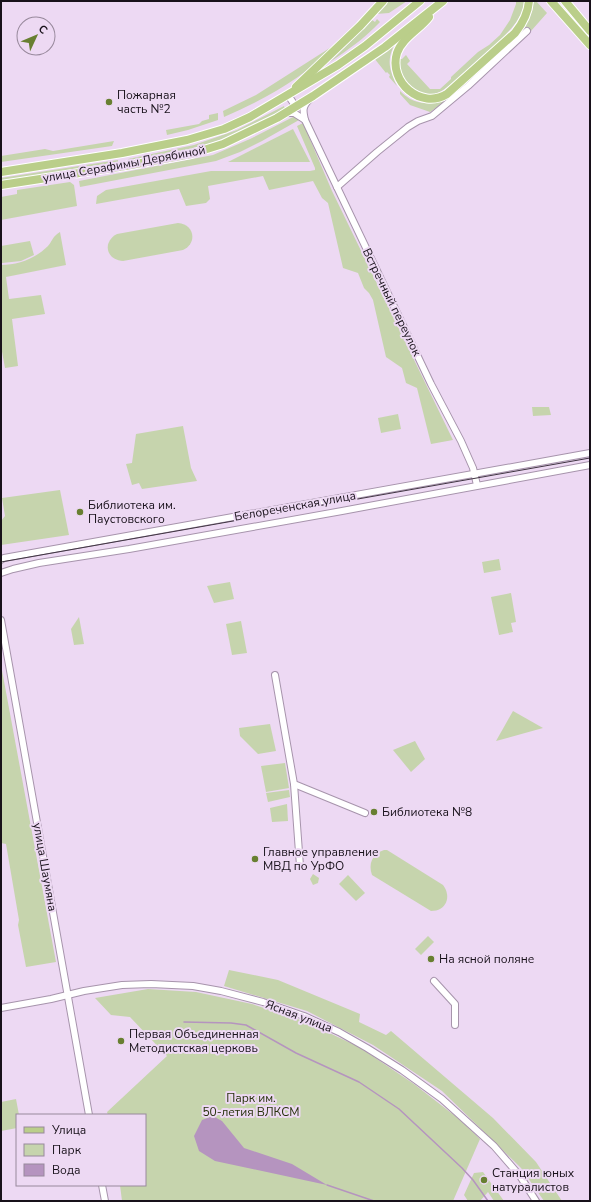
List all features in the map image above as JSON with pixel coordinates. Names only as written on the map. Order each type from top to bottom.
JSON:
[{"type":"main road","points":[[289,94],[360,26],[383,1]]},
{"type":"main road","name":"улица Серафимы Дерябиной","points":[[1,172],[122,154],[187,140],[224,129],[250,117],[338,64],[365,46],[420,1]]},
{"type":"main road","name":"улица Серафимы Дерябиной","points":[[1,185],[191,154],[223,144],[284,114],[313,96],[385,48],[443,1]]},
{"type":"main road","points":[[436,8],[424,24],[403,42],[397,53],[396,60],[396,67],[403,86],[417,96],[429,98],[442,97],[447,94],[515,33],[523,23],[528,11],[529,1]]},
{"type":"main road","points":[[551,1],[590,46]]},
{"type":"main road","points":[[565,1],[590,31]]},
{"type":"street","points":[[337,187],[408,127],[418,121],[432,116],[468,86],[527,32]]},
{"type":"street","points":[[289,94],[296,107]]},
{"type":"street","points":[[304,120],[304,106],[313,96]]},
{"type":"street","points":[[284,114],[294,113],[304,120]]},
{"type":"street","name":"Встречный переулок","points":[[304,120],[431,384],[461,441],[473,468],[477,486]]},
{"type":"street","name":"Белореченская улица","points":[[1,560],[4,558],[49,549],[590,452]]},
{"type":"street","name":"Белореченская улица","points":[[1,573],[39,563],[187,538],[590,465]]},
{"type":"street","name":"улица Шаумяна","points":[[1,620],[89,1114]]},
{"type":"street","points":[[275,675],[294,784],[300,866]]},
{"type":"street","points":[[294,784],[365,812]]},
{"type":"street","points":[[434,981],[455,1004],[454,1025]]},
{"type":"street","name":"Ясная улица","points":[[1,1008],[84,991],[122,985],[151,984],[193,986],[221,991],[263,1002],[304,1016],[339,1032],[367,1048],[402,1070],[442,1099],[494,1146],[520,1176],[536,1201]]},
{"type":"street","points":[[102,1186],[105,1201]]},
{"type":"green space","points":[[388,1],[407,1],[389,13],[376,14]]},
{"type":"green space","points":[[516,1],[524,1],[522,11],[517,21],[479,61],[454,83],[435,94],[427,95],[414,89],[404,79],[399,66],[399,59],[402,59],[406,55],[410,61],[407,64],[430,89],[440,89],[478,52],[500,35],[510,20]]},
{"type":"green space","points":[[533,1],[536,1],[547,13],[531,31],[527,27],[468,83],[443,103],[430,112],[410,105],[400,94],[400,91],[410,99],[425,103],[439,101],[448,97],[524,26],[532,11]]},
{"type":"green space","points":[[377,19],[380,22],[368,34],[330,62],[372,20],[375,22]]},
{"type":"green space","points":[[396,42],[391,54],[390,64],[397,86],[389,77],[390,75],[387,72],[386,73],[374,58]]},
{"type":"green space","points":[[336,44],[312,67],[298,77],[270,95],[224,117],[223,111],[256,95]]},
{"type":"green space","points":[[284,106],[285,109],[263,121],[230,136],[207,144],[171,154],[129,161],[128,159],[194,145],[237,130]]},
{"type":"green space","points":[[218,113],[218,120],[167,135],[166,130],[199,124],[202,121],[209,119],[209,115]]},
{"type":"green space","points":[[295,116],[299,120],[240,152],[216,161],[80,187],[79,181],[213,155],[250,139]]},
{"type":"green space","points":[[303,123],[332,191],[453,440],[431,444],[417,388],[406,383],[402,368],[386,357],[373,300],[364,288],[358,273],[343,268],[328,203],[322,198],[313,181],[269,190],[263,176],[208,186],[210,199],[206,203],[186,206],[179,189],[96,204],[97,196],[106,190],[211,171],[315,170],[297,126]]},
{"type":"green space","points":[[293,129],[310,162],[228,162]]},
{"type":"green space","points":[[114,141],[112,146],[1,162],[1,156],[45,149],[53,151]]},
{"type":"green space","points":[[118,160],[118,163],[1,181],[1,178]]},
{"type":"green space","points":[[70,182],[74,185],[77,206],[1,220],[1,197],[17,194],[17,190]]},
{"type":"green space","points":[[178,223],[188,227],[192,234],[191,243],[183,250],[123,261],[117,260],[108,250],[109,241],[117,234]]},
{"type":"green space","points":[[60,232],[66,265],[6,277],[9,299],[41,295],[45,314],[12,319],[18,366],[5,368],[1,346],[1,265],[14,264],[32,258],[43,251]]},
{"type":"green space","points":[[30,241],[34,255],[21,261],[2,263],[1,246]]},
{"type":"green space","points":[[532,407],[549,407],[551,415],[533,416]]},
{"type":"green space","points":[[398,414],[401,429],[381,433],[378,418]]},
{"type":"green space","points":[[183,426],[191,468],[197,481],[142,489],[139,483],[132,485],[126,464],[132,463],[136,434]]},
{"type":"green space","points":[[60,490],[69,535],[1,545],[1,521],[5,516],[2,498]]},
{"type":"green space","points":[[499,559],[501,570],[484,573],[482,562]]},
{"type":"green space","points":[[230,582],[234,599],[214,603],[207,586]]},
{"type":"green space","points":[[511,593],[516,622],[511,623],[513,632],[499,635],[491,597]]},
{"type":"green space","points":[[79,617],[84,644],[74,645],[71,629]]},
{"type":"green space","points":[[241,621],[247,653],[232,655],[226,624]]},
{"type":"green space","points":[[1,665],[56,962],[26,967],[6,844],[1,843]]},
{"type":"green space","points":[[513,711],[543,728],[496,741]]},
{"type":"green space","points":[[270,724],[276,751],[258,754],[240,736],[239,728]]},
{"type":"green space","points":[[415,741],[425,759],[411,772],[393,750]]},
{"type":"green space","points":[[285,763],[289,788],[266,792],[261,766]]},
{"type":"green space","points":[[289,790],[290,797],[268,802],[266,793]]},
{"type":"green space","points":[[287,804],[288,821],[272,822],[270,808]]},
{"type":"green space","points":[[387,850],[443,885],[447,894],[444,906],[440,909],[431,911],[372,875],[370,867],[372,860],[376,854]]},
{"type":"green space","points":[[313,874],[319,878],[318,883],[313,885],[310,879]]},
{"type":"green space","points":[[348,875],[365,893],[356,901],[339,884]]},
{"type":"green space","points":[[428,936],[434,942],[421,955],[415,949]]},
{"type":"green space","points":[[229,970],[278,980],[360,1014],[359,1022],[386,1035],[391,1031],[493,1118],[536,1162],[562,1201],[544,1201],[521,1168],[442,1091],[373,1045],[307,1011],[224,986]]},
{"type":"green space","name":"Парк им. 50-летия ВЛКСМ","points":[[148,989],[196,992],[252,1004],[304,1021],[359,1047],[414,1084],[459,1119],[480,1139],[453,1201],[122,1201],[120,1186],[146,1186],[146,1114],[108,1114],[107,1112],[167,1056],[130,1017],[111,1015],[95,998]]},
{"type":"green space","points":[[16,1099],[19,1114],[16,1114],[16,1128],[1,1131],[1,1102]]},
{"type":"green space","points":[[483,1172],[504,1201],[494,1201],[488,1192],[480,1201],[468,1201],[464,1195],[474,1173]]},
{"type":"water","points":[[213,1116],[222,1121],[244,1148],[292,1164],[327,1185],[215,1161],[199,1151],[194,1136],[202,1120]]},
{"type":"waterway","points":[[184,1022],[231,1023],[246,1025],[296,1053],[359,1082],[399,1109],[462,1168],[473,1180],[488,1201]]},
{"type":"waterway","points":[[327,1185],[374,1201]]},
{"type":"tram line","points":[[1,562],[590,458]]},
{"type":"place","name":"Пожарная часть №2","points":[[109,102]]},
{"type":"place","name":"Библиотека им. Паустовского","points":[[80,512]]},
{"type":"place","name":"Библиотека №8","points":[[374,812]]},
{"type":"place","name":"Главное управление МВД по УрФО","points":[[255,859]]},
{"type":"place","name":"На ясной поляне","points":[[431,959]]},
{"type":"place","name":"Первая Объединенная Методистская церковь","points":[[121,1041]]},
{"type":"place","name":"Станция юных натуралистов","points":[[484,1180]]}]
